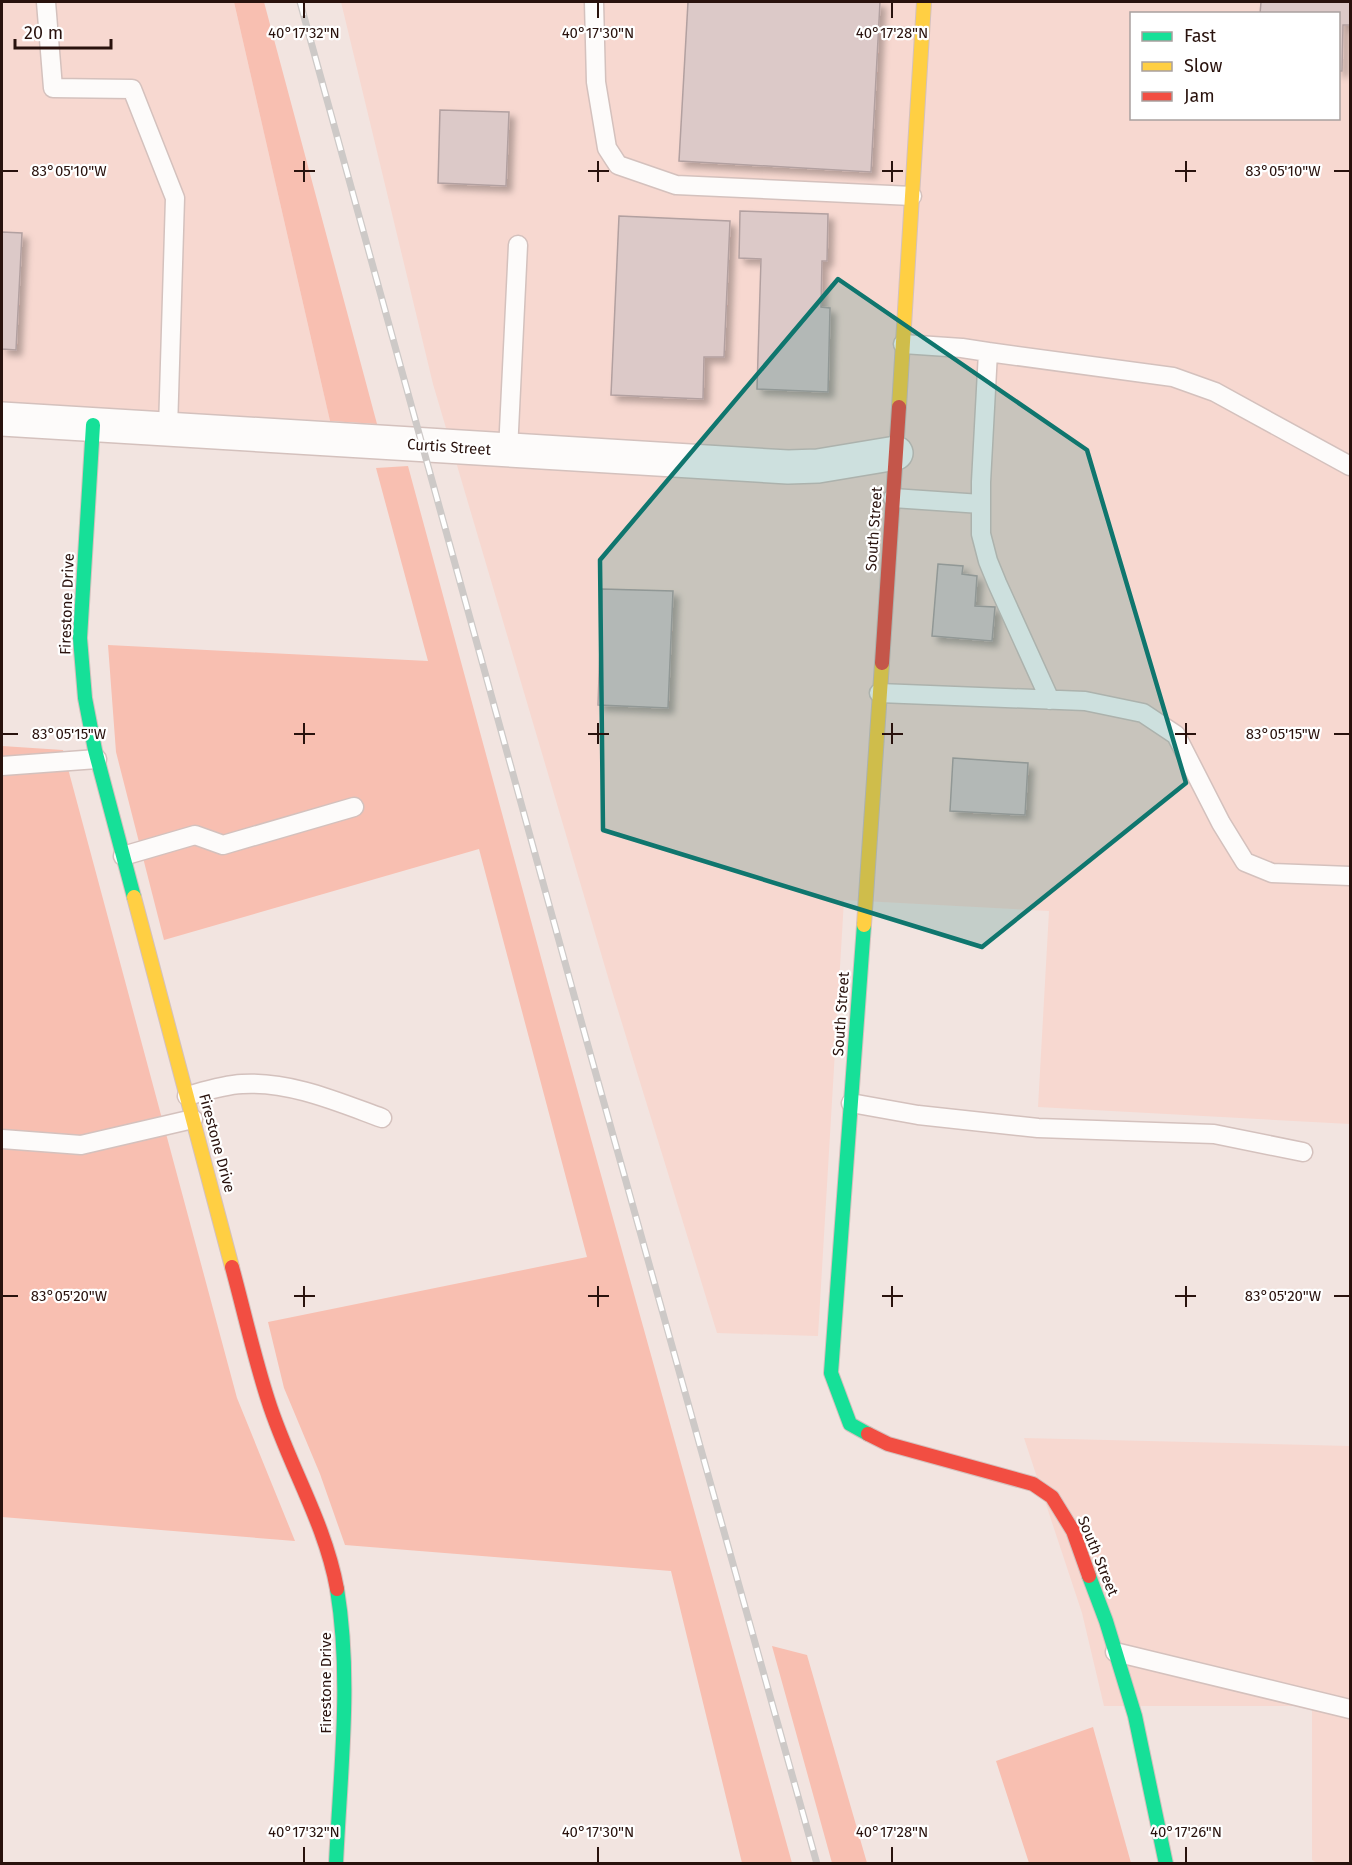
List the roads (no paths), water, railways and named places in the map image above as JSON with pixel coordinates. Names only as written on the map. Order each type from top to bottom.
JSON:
[{"type":"street","name":"South Street","points":[[924,2],[893,498],[831,1373],[850,1424],[888,1444],[1033,1484],[1052,1497],[1073,1531],[1106,1621],[1135,1716],[1166,1863]]},
{"type":"street","name":"Curtis Street","points":[[2,419],[788,467],[818,466],[896,453]]},
{"type":"street","name":"Firestone Drive","points":[[93,425],[80,638],[85,698],[97,759],[268,1401],[311,1505],[333,1568],[343,1627],[345,1680],[336,1863]]},
{"type":"lane","points":[[46,2],[53,88],[132,89],[176,198],[168,429]]},
{"type":"lane","points":[[594,2],[596,82],[606,148],[618,165],[676,185],[912,196]]},
{"type":"lane","points":[[508,451],[518,245]]},
{"type":"lane","points":[[903,344],[962,348],[1173,377],[1215,392],[1350,466]]},
{"type":"lane","points":[[988,352],[981,534],[988,561],[1050,700]]},
{"type":"lane","points":[[893,498],[981,504]]},
{"type":"lane","points":[[879,693],[1085,701],[1143,713],[1176,735],[1221,823],[1245,862],[1272,873],[1350,876]]},
{"type":"lane","points":[[2,766],[97,759]]},
{"type":"lane","points":[[123,856],[195,835],[223,845],[354,807]]},
{"type":"lane","points":[[187,1096],[219,1087],[268,1084],[322,1096],[382,1118]]},
{"type":"lane","points":[[851,1103],[918,1115],[1038,1128],[1214,1134],[1303,1152]]},
{"type":"lane","points":[[2,1139],[81,1145],[193,1119]]},
{"type":"lane","points":[[1115,1652],[1350,1709]]},
{"type":"railway","points":[[300,2],[817,1864]]}]
